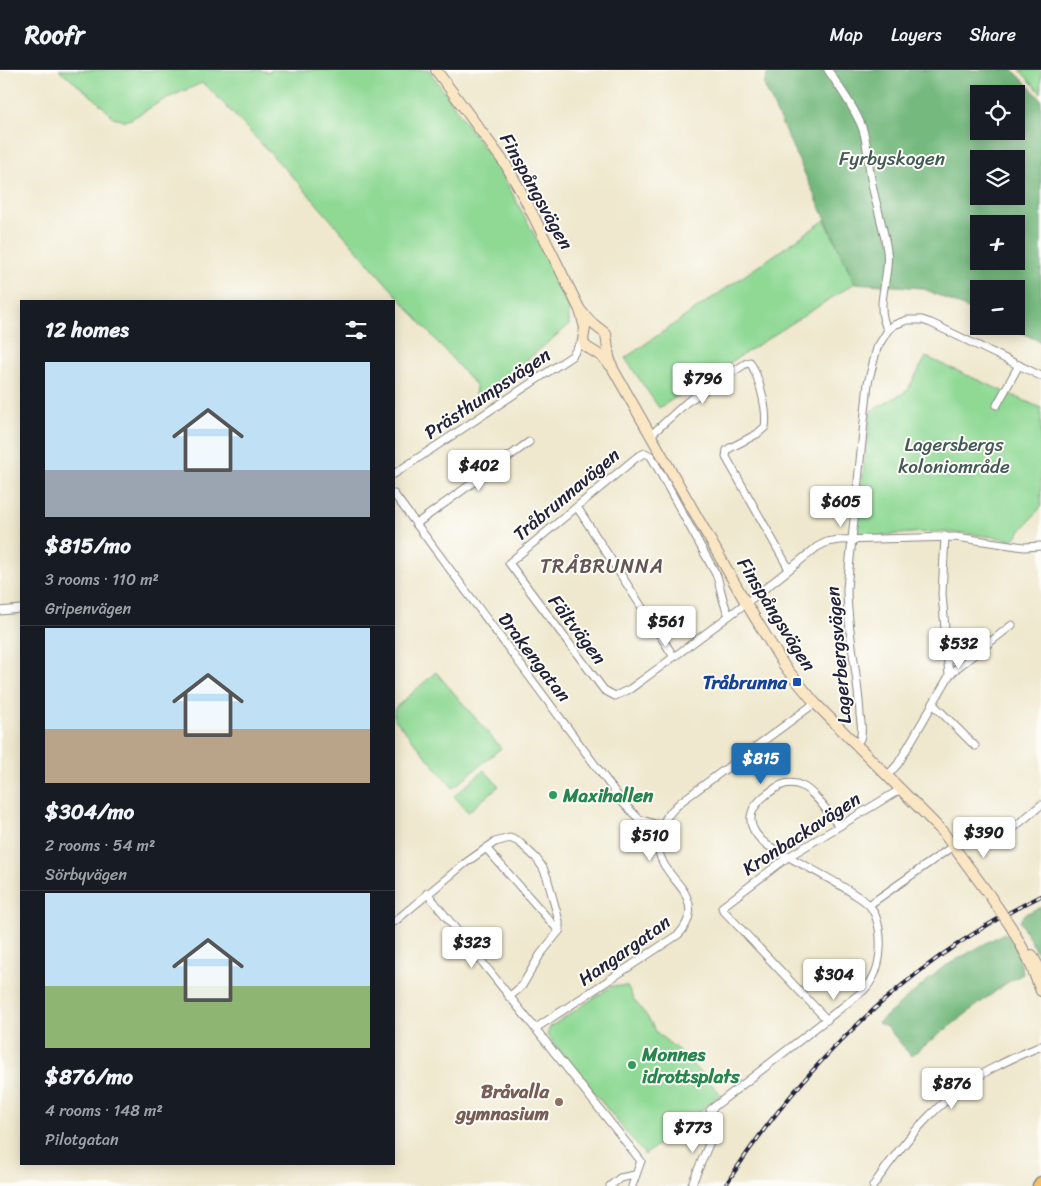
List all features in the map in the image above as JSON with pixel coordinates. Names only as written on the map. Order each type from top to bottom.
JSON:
[{"type":"main road","name":"Finspångsvägen","points":[[436,70],[506,165],[524,197],[580,310],[585,328],[585,346],[613,369]]},
{"type":"main road","name":"Finspångsvägen","points":[[580,310],[606,334],[613,369],[746,604],[785,666],[815,703],[954,845],[992,894],[1041,972]]},
{"type":"main road","points":[[584,337],[592,328],[599,328]]},
{"type":"main road","points":[[593,351],[601,350],[607,343]]},
{"type":"main road","name":"Finspångsvägen","points":[[1012,925],[1041,991]]},
{"type":"street","points":[[828,70],[850,104],[863,129],[871,181],[888,252],[882,315],[888,330],[900,322],[915,319],[922,320],[940,326],[1041,376]]},
{"type":"street","name":"Lagerbergsvägen","points":[[855,744],[860,739],[861,730],[859,689],[847,612],[847,588],[868,383],[877,348],[888,330]]},
{"type":"street","name":"Prästhumpsvägen","points":[[572,356],[584,337]]},
{"type":"street","name":"Prästhumpsvägen","points":[[395,473],[572,356],[593,351]]},
{"type":"street","points":[[651,435],[688,402],[750,362],[759,384],[766,419],[765,427],[757,434],[727,450],[726,457],[790,569]]},
{"type":"street","points":[[997,404],[1019,365]]},
{"type":"street","points":[[416,524],[529,442]]},
{"type":"street","name":"Tråbrunnavägen","points":[[509,563],[637,457],[645,453],[651,456],[717,576],[722,590],[723,604],[729,615]]},
{"type":"street","name":"Drakengatan","points":[[395,495],[624,804],[639,818],[661,826]]},
{"type":"street","points":[[577,507],[674,657],[746,604],[821,544],[832,541],[945,536],[971,538],[1024,547],[1041,546]]},
{"type":"street","points":[[945,536],[942,594],[949,676]]},
{"type":"street","name":"Fältvägen","points":[[509,563],[604,690],[615,696],[630,689],[674,657]]},
{"type":"street","points":[[0,611],[20,609]]},
{"type":"street","points":[[887,776],[898,764],[949,676],[1012,625]]},
{"type":"street","points":[[661,826],[670,812],[682,801],[815,703]]},
{"type":"street","points":[[933,704],[974,746]]},
{"type":"street","points":[[691,1186],[715,1130],[716,1118],[710,1110],[863,991],[877,971],[880,940],[877,922],[869,905],[825,876],[788,857],[760,839],[752,828],[751,821],[753,808],[756,803],[778,786],[793,783],[808,789],[839,826]]},
{"type":"street","name":"Kronbackavägen","points":[[827,1020],[722,907],[788,857],[901,789]]},
{"type":"street","points":[[869,905],[954,845],[969,838],[987,844],[995,843],[1041,805]]},
{"type":"street","name":"Hangargatan","points":[[536,1028],[672,940],[685,927],[689,919],[690,910],[688,899],[661,859],[658,846],[661,826]]},
{"type":"street","points":[[395,921],[427,893],[495,842],[510,838],[519,842],[536,858],[547,877],[559,921],[559,931],[540,954],[522,986],[510,997]]},
{"type":"street","points":[[486,848],[559,931]]},
{"type":"street","points":[[427,893],[641,1162],[632,1186]]},
{"type":"street","points":[[873,1186],[904,1144],[950,1096],[974,1079],[999,1065],[1041,1046]]},
{"type":"street","points":[[610,1186],[620,1178],[635,1176]]},
{"type":"green space","points":[[59,70],[258,70],[270,72],[271,70],[429,70],[503,176],[565,292],[569,310],[569,325],[490,391],[467,404],[475,396],[476,386],[302,187],[209,88],[202,83],[165,99],[131,119],[124,121],[113,117],[95,99]]},
{"type":"green space","name":"Fyrbyskogen","points":[[769,70],[1013,70],[1041,99],[1041,342],[1025,334],[1025,280],[970,280],[970,310],[922,288],[855,283],[764,85]]},
{"type":"green space","points":[[1020,70],[1041,70],[1041,93]]},
{"type":"green space","points":[[825,220],[855,283],[659,408],[625,358]]},
{"type":"green space","name":"Lagersbergs koloniområde","points":[[926,357],[1041,408],[1041,507],[1013,540],[946,532],[855,536],[871,411],[907,391]]},
{"type":"green space","points":[[436,672],[501,748],[453,788],[395,719],[395,708]]},
{"type":"green space","points":[[484,770],[499,786],[468,812],[454,796]]},
{"type":"green space","points":[[1041,907],[1041,960],[1020,921],[1025,914]]},
{"type":"green space","points":[[1004,933],[1016,945],[1023,974],[1005,984],[911,1056],[888,1028],[878,1023],[942,968]]},
{"type":"green space","name":"Monnes idrottsplats","points":[[612,986],[627,986],[634,1000],[647,1016],[657,1033],[679,1051],[721,1094],[645,1155],[547,1035],[550,1027]]},
{"type":"railway","points":[[725,1186],[789,1098],[863,1019],[947,951],[993,922],[1041,896]]},
{"type":"place","name":"Tråbrunna","points":[[797,682]]},
{"type":"place","name":"Maxihallen","points":[[553,795]]},
{"type":"place","name":"Monnes idrottsplats","points":[[632,1065]]},
{"type":"place","name":"Bråvalla gymnasium","points":[[559,1102]]},
{"type":"district","name":"TRÅBRUNNA","points":[[602,566]]}]
